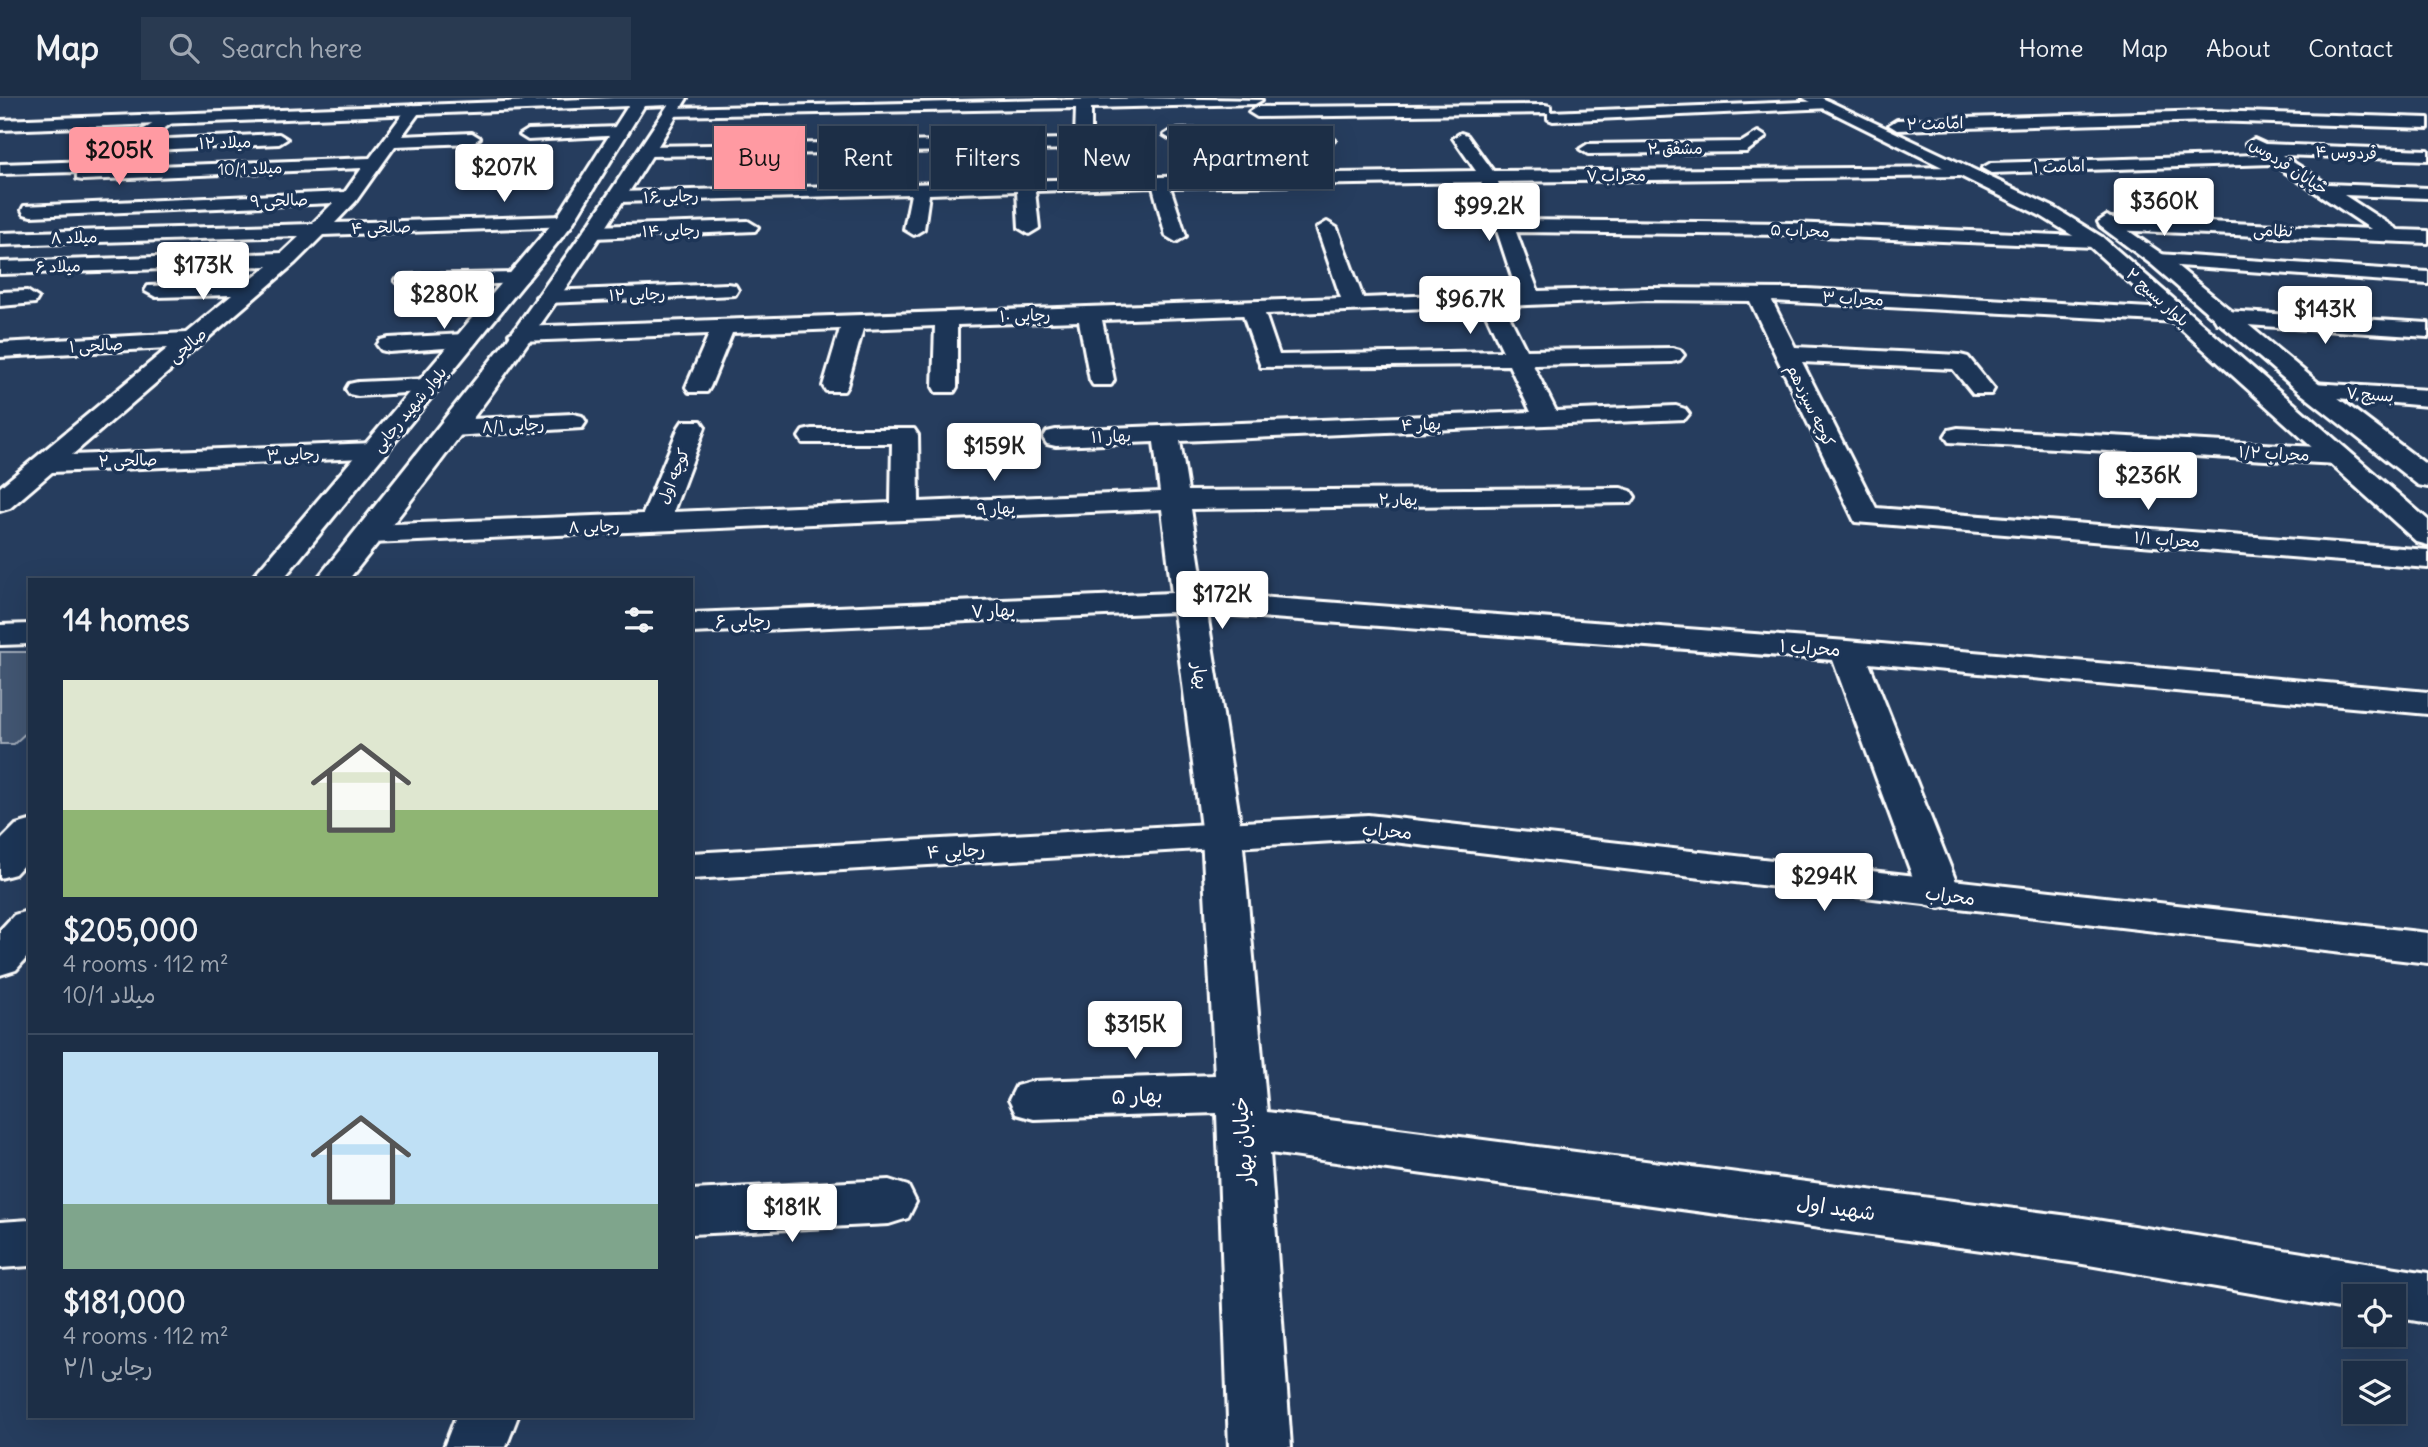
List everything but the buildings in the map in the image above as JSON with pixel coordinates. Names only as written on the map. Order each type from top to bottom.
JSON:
[{"type":"street","name":"خیابان فردوس","points":[[2184,98],[2393,235]]},
{"type":"street","points":[[0,120],[529,99],[1003,111],[1084,104],[1222,126]]},
{"type":"street","points":[[0,125],[165,112],[584,100]]},
{"type":"street","name":"بلوار شهید رجایی","points":[[269,578],[564,222],[605,145],[640,100]]},
{"type":"street","points":[[1327,126],[1544,107],[1825,100]]},
{"type":"street","name":"بلوار بسیج ۲","points":[[1825,100],[1875,115],[2111,224],[2158,260],[2312,390],[2428,479]]},
{"type":"street","name":"بلوار بسیج ۲","points":[[1825,100],[2070,224],[2095,241],[2428,536]]},
{"type":"street","name":"صالحی","points":[[0,502],[288,259],[350,197],[388,141],[419,104]]},
{"type":"street","points":[[334,578],[452,428],[547,297],[619,197],[677,104]]},
{"type":"street","points":[[648,151],[1083,144],[1084,104]]},
{"type":"street","points":[[1544,107],[1617,175]]},
{"type":"street","points":[[1875,115],[2015,110],[2126,117],[2211,116],[2428,123]]},
{"type":"street","points":[[140,115],[165,112]]},
{"type":"street","points":[[15,219],[128,146],[165,112]]},
{"type":"street","points":[[1169,117],[1220,117]]},
{"type":"street","name":"امامت ۲","points":[[1897,125],[2126,117]]},
{"type":"street","points":[[528,135],[605,145]]},
{"type":"street","name":"مشفق ۲","points":[[1579,140],[1746,147],[1758,136]]},
{"type":"street","points":[[388,141],[472,138]]},
{"type":"street","points":[[1461,138],[1488,177],[1529,297]]},
{"type":"street","name":"میلاد ۱۲","points":[[128,146],[279,139]]},
{"type":"street","name":"محراب ۷","points":[[1333,147],[1488,177],[1963,171]]},
{"type":"street","name":"فردوس ۴","points":[[2262,149],[2428,155]]},
{"type":"street","name":"امامت ۱","points":[[1991,168],[2277,159]]},
{"type":"street","name":"میلاد 10/1","points":[[0,169],[91,170],[373,163]]},
{"type":"street","name":"رجایی ۱۶","points":[[1045,185],[1160,182],[1169,177]]},
{"type":"street","points":[[1160,182],[1176,236]]},
{"type":"street","points":[[914,229],[921,189]]},
{"type":"street","name":"رجایی ۱۶","points":[[619,197],[931,189]]},
{"type":"street","points":[[1026,189],[1029,228]]},
{"type":"street","points":[[2323,189],[2428,193]]},
{"type":"street","name":"صالحی ۹","points":[[15,219],[208,202],[350,197]]},
{"type":"street","points":[[2070,224],[2356,210]]},
{"type":"street","name":"صالحی ۴","points":[[148,234],[564,222]]},
{"type":"street","name":"نظامی","points":[[2111,224],[2428,237]]},
{"type":"street","name":"محراب ۵","points":[[1505,226],[1793,229],[2095,241]]},
{"type":"street","name":"رجایی ۱۴","points":[[594,232],[748,227]]},
{"type":"street","points":[[1327,228],[1354,303]]},
{"type":"street","name":"میلاد ۸","points":[[0,239],[148,234]]},
{"type":"street","name":"میلاد ۶","points":[[0,268],[288,259]]},
{"type":"street","points":[[2158,260],[2428,278]]},
{"type":"street","points":[[406,281],[517,279]]},
{"type":"street","points":[[156,291],[254,288]]},
{"type":"street","name":"رجایی ۱۲","points":[[547,297],[727,290]]},
{"type":"street","name":"محراب ۳","points":[[1529,297],[1758,295],[2178,315]]},
{"type":"street","name":"کوچه سیزدهم","points":[[1758,295],[1865,516]]},
{"type":"street","name":"رجایی ۱۰","points":[[520,334],[1529,297]]},
{"type":"street","points":[[0,299],[27,298]]},
{"type":"street","points":[[1489,298],[1547,419]]},
{"type":"street","points":[[1252,307],[1269,362],[1672,355]]},
{"type":"street","points":[[1089,313],[1102,380]]},
{"type":"street","points":[[945,387],[946,318]]},
{"type":"street","points":[[2225,318],[2428,330]]},
{"type":"street","points":[[835,386],[853,322]]},
{"type":"street","points":[[698,387],[723,327]]},
{"type":"street","name":"صالحی ۱","points":[[0,350],[192,340]]},
{"type":"street","points":[[389,345],[465,341]]},
{"type":"street","points":[[1786,354],[1960,362],[1982,389]]},
{"type":"street","points":[[358,389],[428,386]]},
{"type":"street","name":"۷ بسیج","points":[[2312,390],[2428,398]]},
{"type":"street","name":"بهار ۴","points":[[1166,434],[1676,414]]},
{"type":"street","name":"رجایی ۸/۱","points":[[452,428],[573,422]]},
{"type":"street","name":"کوچه اول","points":[[654,524],[692,428]]},
{"type":"street","name":"بهار ۱۱","points":[[1056,438],[1166,434]]},
{"type":"street","name":"بهار","points":[[1166,434],[1222,836]]},
{"type":"street","points":[[812,437],[905,435],[905,512]]},
{"type":"street","name":"محراب ۱/۲","points":[[1958,436],[2337,456]]},
{"type":"street","name":"رجایی ۳","points":[[211,457],[374,451]]},
{"type":"street","name":"صالحی ۲","points":[[45,464],[211,457]]},
{"type":"street","name":"بهار ۲","points":[[1175,500],[1621,497]]},
{"type":"street","name":"بهار ۹","points":[[816,517],[1175,500]]},
{"type":"street","name":"محراب ۱/۱","points":[[1865,516],[2428,559]]},
{"type":"street","name":"رجایی ۸","points":[[371,534],[816,517]]},
{"type":"street","name":"بهار ۷","points":[[795,619],[1190,602]]},
{"type":"street","name":"محراب ۱","points":[[1190,602],[1847,651],[2428,703]]},
{"type":"street","name":"رجایی ۶","points":[[693,623],[795,619]]},
{"type":"street","points":[[0,635],[28,634]]},
{"type":"street","points":[[1847,651],[1940,894]]},
{"type":"street","name":"محراب","points":[[1222,836],[1368,827],[2428,948]]},
{"type":"street","points":[[0,865],[28,836]]},
{"type":"street","name":"رجایی ۴","points":[[693,866],[1222,836]]},
{"type":"street","name":"خیابان بهار","points":[[1222,836],[1260,1447]]},
{"type":"street","points":[[0,959],[28,927]]},
{"type":"street","name":"بهار ۵","points":[[1034,1100],[1241,1111]]},
{"type":"street","name":"شهید اول","points":[[1241,1111],[2077,1240],[2428,1298]]},
{"type":"street","points":[[693,1212],[889,1202]]},
{"type":"street","points":[[0,1245],[28,1243]]},
{"type":"street","points":[[475,1447],[485,1418]]},
{"type":"shaded area","points":[[0,652],[28,652],[28,731],[14,744],[0,744]]}]
